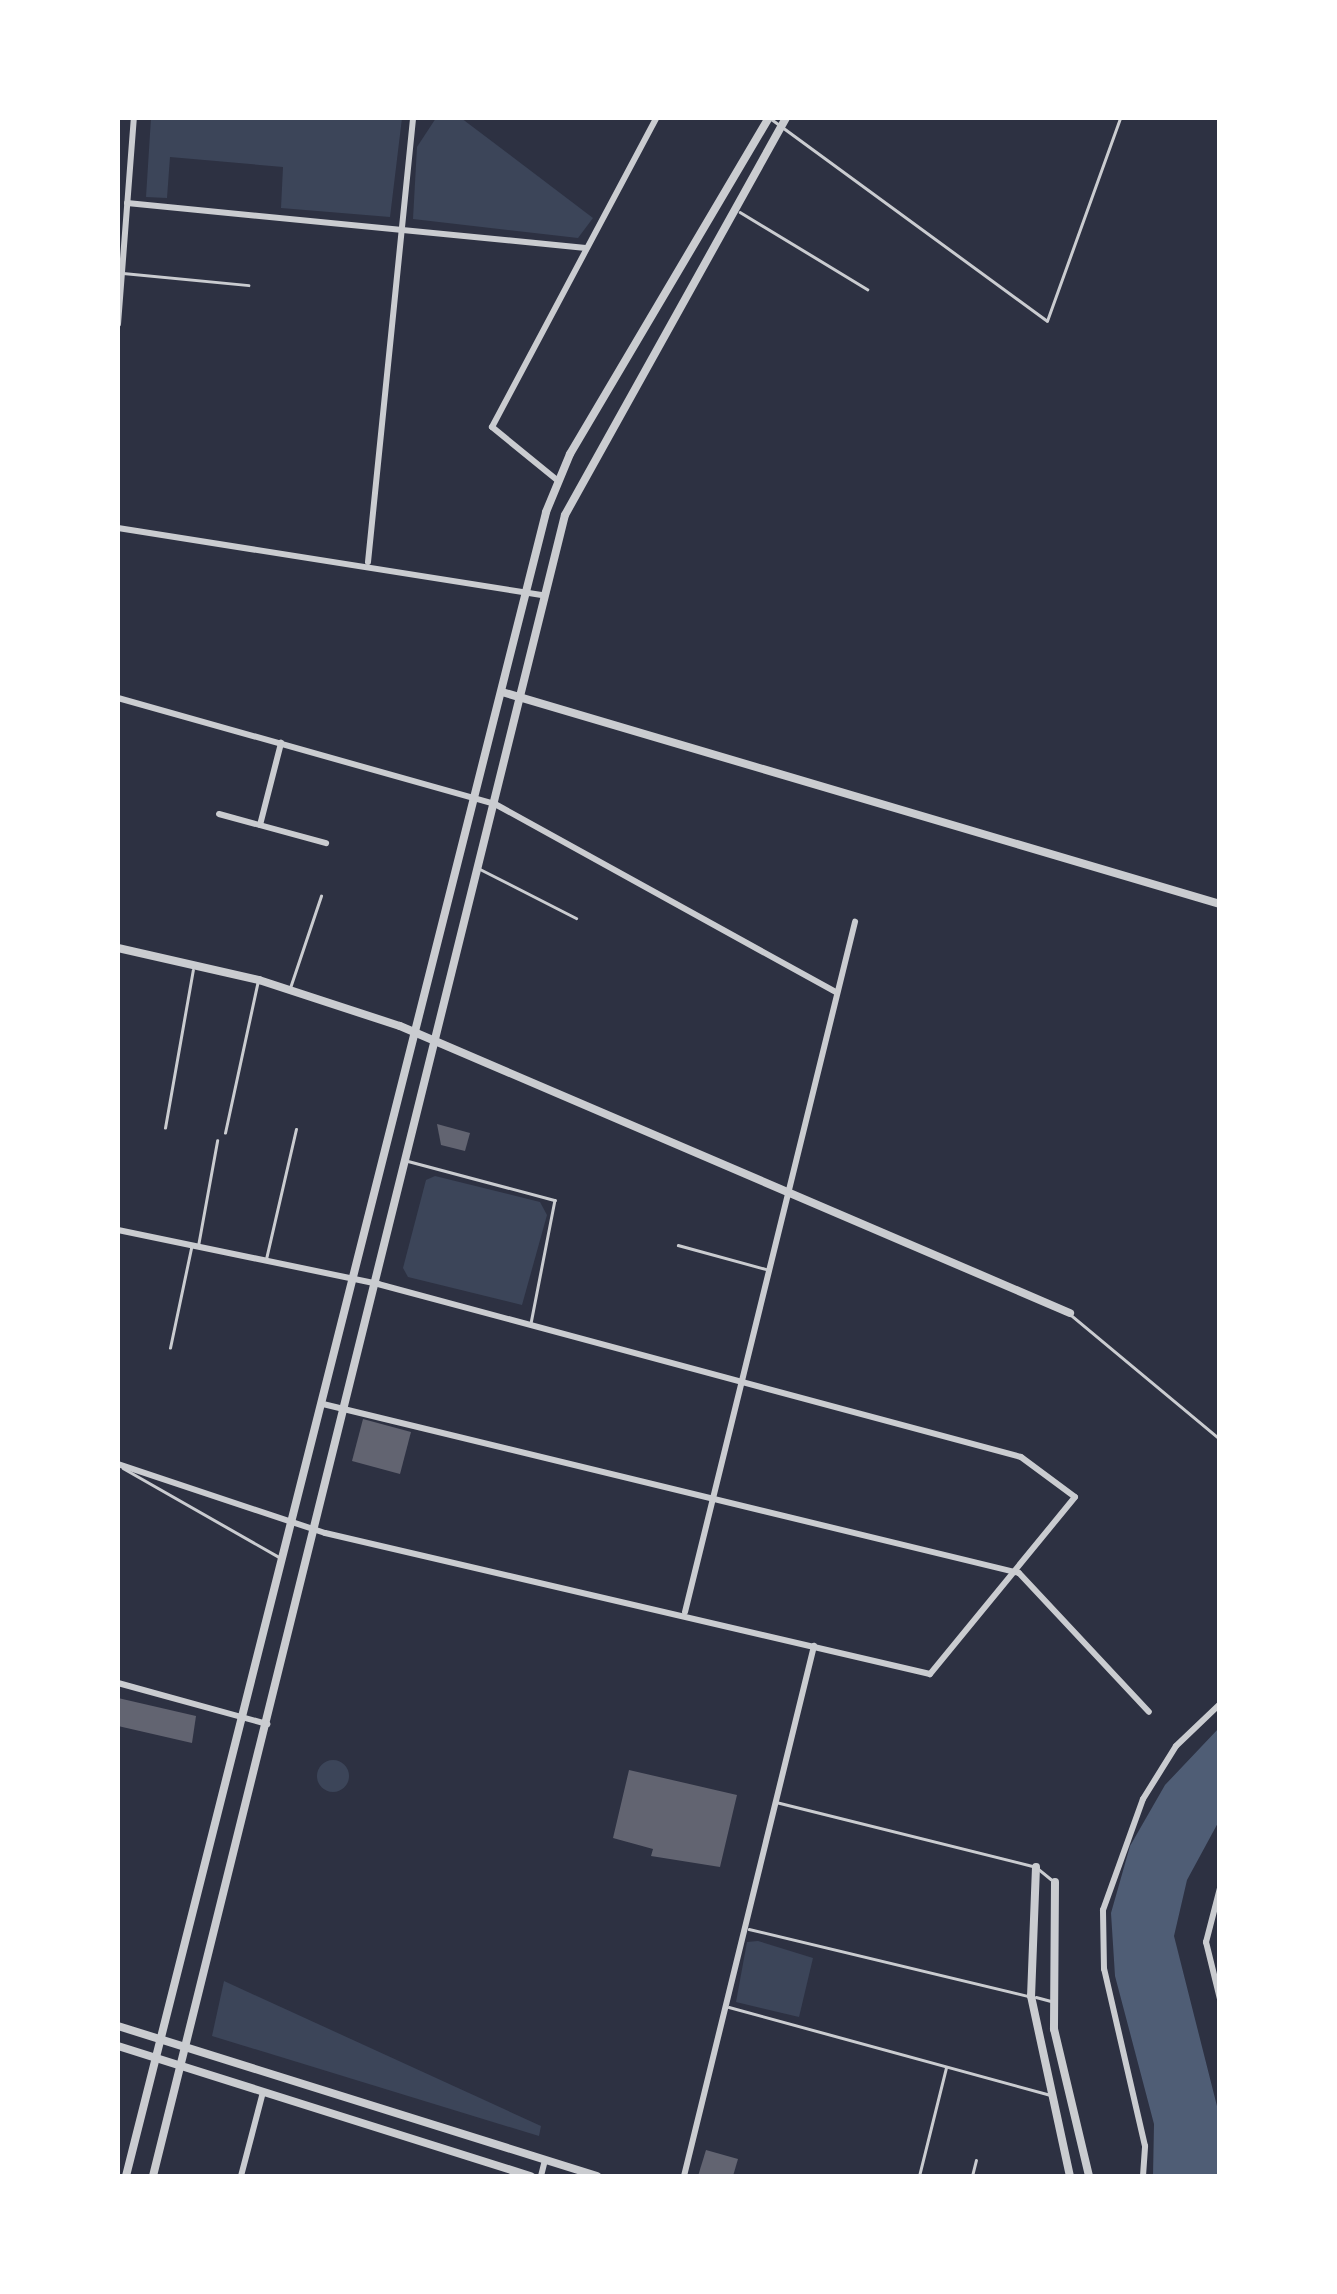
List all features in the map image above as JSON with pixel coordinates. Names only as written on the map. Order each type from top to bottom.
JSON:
[{"type":"street","points":[[118,324],[134,118]]},
{"type":"street","points":[[368,562],[397,228],[413,118]]},
{"type":"street","points":[[557,480],[492,427],[656,118]]},
{"type":"street","points":[[126,2176],[546,512],[557,480],[769,118]]},
{"type":"street","points":[[153,2176],[347,1411],[564,515],[784,122]]},
{"type":"street","points":[[126,203],[586,248]]},
{"type":"street","points":[[118,528],[368,562],[545,596]]},
{"type":"street","points":[[502,692],[1220,904]]},
{"type":"street","points":[[118,698],[496,804],[836,992]]},
{"type":"street","points":[[260,826],[281,744]]},
{"type":"street","points":[[219,814],[326,843]]},
{"type":"street","points":[[685,1612],[744,1380],[784,1194],[855,922]]},
{"type":"street","points":[[118,948],[259,980],[417,1033],[1070,1314]]},
{"type":"street","points":[[118,1230],[378,1284],[744,1380],[1034,1466],[1074,1497],[1019,1574],[937,1673],[685,1612],[317,1531],[118,1464]]},
{"type":"street","points":[[323,1404],[716,1494],[1019,1574],[1150,1712]]},
{"type":"street","points":[[684,2176],[814,1646]]},
{"type":"street","points":[[118,1683],[268,1724]]},
{"type":"street","points":[[1144,2176],[1145,2146],[1104,1969],[1103,1910],[1143,1800],[1176,1746],[1220,1704]]},
{"type":"street","points":[[1036,1867],[1031,1996],[1070,2176]]},
{"type":"street","points":[[1055,1882],[1051,2001],[1089,2176]]},
{"type":"street","points":[[1220,1888],[1206,1942],[1220,1999]]},
{"type":"street","points":[[118,2026],[597,2176]]},
{"type":"street","points":[[118,2046],[530,2176]]},
{"type":"street","points":[[241,2176],[263,2092]]},
{"type":"street","points":[[541,2176],[545,2160]]},
{"type":"lane","points":[[769,118],[784,122],[1048,321],[1120,118]]},
{"type":"lane","points":[[722,200],[867,289]]},
{"type":"lane","points":[[121,273],[248,285]]},
{"type":"lane","points":[[480,869],[576,918]]},
{"type":"lane","points":[[290,989],[321,896]]},
{"type":"lane","points":[[165,1128],[194,964]]},
{"type":"lane","points":[[226,1134],[259,980]]},
{"type":"lane","points":[[265,1261],[296,1129]]},
{"type":"lane","points":[[170,1348],[217,1141]]},
{"type":"lane","points":[[386,1154],[554,1200],[531,1324]]},
{"type":"lane","points":[[678,1245],[768,1269]]},
{"type":"lane","points":[[1070,1314],[1220,1439]]},
{"type":"lane","points":[[118,1464],[284,1560]]},
{"type":"lane","points":[[775,1802],[1036,1867],[1055,1882]]},
{"type":"lane","points":[[743,1928],[1051,2001]]},
{"type":"lane","points":[[723,2005],[1052,2095]]},
{"type":"lane","points":[[919,2176],[946,2066]]},
{"type":"lane","points":[[972,2176],[976,2160]]},
{"type":"shaded area","points":[[151,118],[402,118],[390,217],[281,208],[283,167],[170,157],[167,198],[146,197]]},
{"type":"shaded area","points":[[436,118],[461,118],[593,218],[578,238],[413,219],[417,147]]},
{"type":"shaded area","points":[[435,1176],[540,1202],[547,1215],[522,1305],[408,1277],[403,1268],[426,1180]]},
{"type":"shaded area","points":[[1219,1728],[1219,1821],[1187,1880],[1174,1936],[1219,2114],[1219,2176],[1153,2176],[1154,2124],[1115,1976],[1111,1913],[1130,1846],[1165,1785]]},
{"type":"shaded area","points":[[333,1760],[344,1765],[349,1776],[344,1787],[333,1792],[322,1787],[317,1776],[322,1765]]},
{"type":"shaded area","points":[[758,1941],[813,1958],[799,2017],[736,2002],[747,1942]]},
{"type":"shaded area","points":[[224,1981],[541,2126],[539,2136],[212,2036]]},
{"type":"building","points":[[437,1124],[470,1133],[465,1151],[441,1145]]},
{"type":"building","points":[[363,1419],[411,1432],[400,1474],[352,1461]]},
{"type":"building","points":[[118,1698],[196,1716],[192,1743],[118,1726]]},
{"type":"building","points":[[629,1770],[737,1795],[720,1867],[651,1856],[653,1849],[613,1838]]},
{"type":"building","points":[[706,2150],[738,2159],[733,2176],[698,2176]]}]
